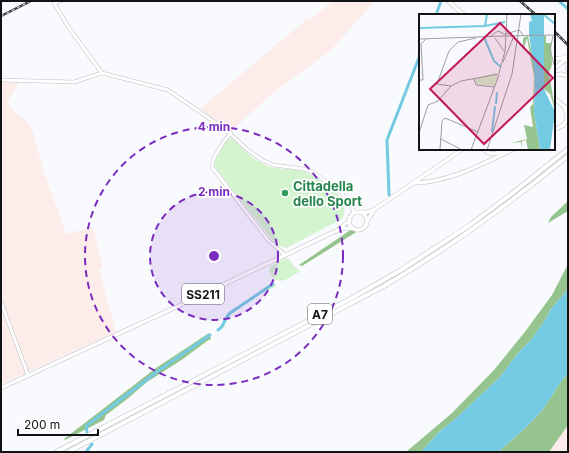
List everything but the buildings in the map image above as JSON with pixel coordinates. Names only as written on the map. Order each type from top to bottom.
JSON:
[{"type":"highway","name":"A7","points":[[56,452],[377,284],[470,225],[568,149]]},
{"type":"highway","name":"A7","points":[[68,452],[351,305],[394,281],[484,222],[568,156]]},
{"type":"main road","points":[[448,1],[463,14]]},
{"type":"main road","points":[[555,58],[568,58]]},
{"type":"main road","points":[[555,68],[568,58]]},
{"type":"main road","points":[[568,58],[568,70]]},
{"type":"main road","points":[[555,75],[561,74],[568,76]]},
{"type":"main road","points":[[555,99],[568,110]]},
{"type":"main road","points":[[563,125],[568,116],[564,107]]},
{"type":"main road","points":[[555,129],[568,124]]},
{"type":"main road","name":"SS211","points":[[1,388],[180,306],[338,230],[350,220],[351,216],[355,212],[368,212],[375,209],[461,150]]},
{"type":"main road","points":[[484,150],[492,154],[504,150]]},
{"type":"main road","points":[[413,183],[425,183],[458,175],[512,150]]},
{"type":"main road","name":"SS211","points":[[338,230],[353,228],[359,230],[362,229],[375,209]]},
{"type":"main road","points":[[361,212],[365,215],[367,221]]},
{"type":"main road","points":[[350,220],[350,224],[353,228]]},
{"type":"street","points":[[61,1],[54,3],[69,28],[102,73]]},
{"type":"street","points":[[1,80],[74,82],[102,73],[168,90],[231,134],[249,151],[267,163],[304,168],[313,172],[342,194],[355,212]]},
{"type":"street","points":[[231,134],[227,137],[212,161],[212,167],[271,243],[285,255]]},
{"type":"street","points":[[1,302],[28,375]]},
{"type":"shaded area","points":[[333,1],[375,1],[331,50],[273,93],[231,131],[200,109],[307,19],[309,18],[310,20]]},
{"type":"shaded area","points":[[1,82],[19,83],[8,101],[10,107],[28,123],[32,129],[44,172],[66,234],[93,227],[103,268],[99,270],[116,332],[1,384]]},
{"type":"shaded area","points":[[568,425],[568,452],[549,452],[553,445]]},
{"type":"green space","name":"Cittadella dello Sport","points":[[231,138],[257,161],[276,168],[308,173],[325,182],[339,196],[343,203],[344,211],[342,219],[286,248],[276,245],[214,166],[214,163],[227,140]]},
{"type":"green space","points":[[568,201],[568,211],[548,223],[551,217]]},
{"type":"green space","points":[[352,229],[358,231],[302,266],[299,265]]},
{"type":"green space","points":[[285,258],[289,259],[300,271],[286,280],[279,281],[271,275],[270,267]]},
{"type":"green space","points":[[568,264],[568,289],[551,309],[531,340],[519,352],[499,378],[438,433],[421,452],[406,452],[452,413],[494,370],[552,295]]},
{"type":"green space","points":[[272,283],[277,286],[260,294],[229,316],[226,320],[224,329],[221,325],[227,314]]},
{"type":"green space","points":[[209,333],[211,339],[147,382],[106,415],[104,420],[65,440],[64,439],[156,368]]},
{"type":"green space","points":[[568,373],[568,425],[549,452],[498,452],[538,415]]},
{"type":"water","points":[[568,289],[568,373],[538,415],[498,452],[421,452],[438,433],[499,378],[519,352],[531,340],[551,309]]},
{"type":"waterway","points":[[436,14],[441,1]]},
{"type":"waterway","points":[[559,1],[568,9]]},
{"type":"waterway","points":[[389,195],[387,140],[419,58]]},
{"type":"waterway","points":[[218,330],[230,313],[273,284]]},
{"type":"waterway","points":[[87,432],[86,426],[158,371],[210,335]]},
{"type":"waterway","points":[[86,452],[92,444]]},
{"type":"railway","points":[[1,16],[31,1]]},
{"type":"railway","points":[[520,1],[535,14]]},
{"type":"railway","points":[[555,32],[568,45]]},
{"type":"place","name":"Cittadella dello Sport","points":[[285,193]]}]
